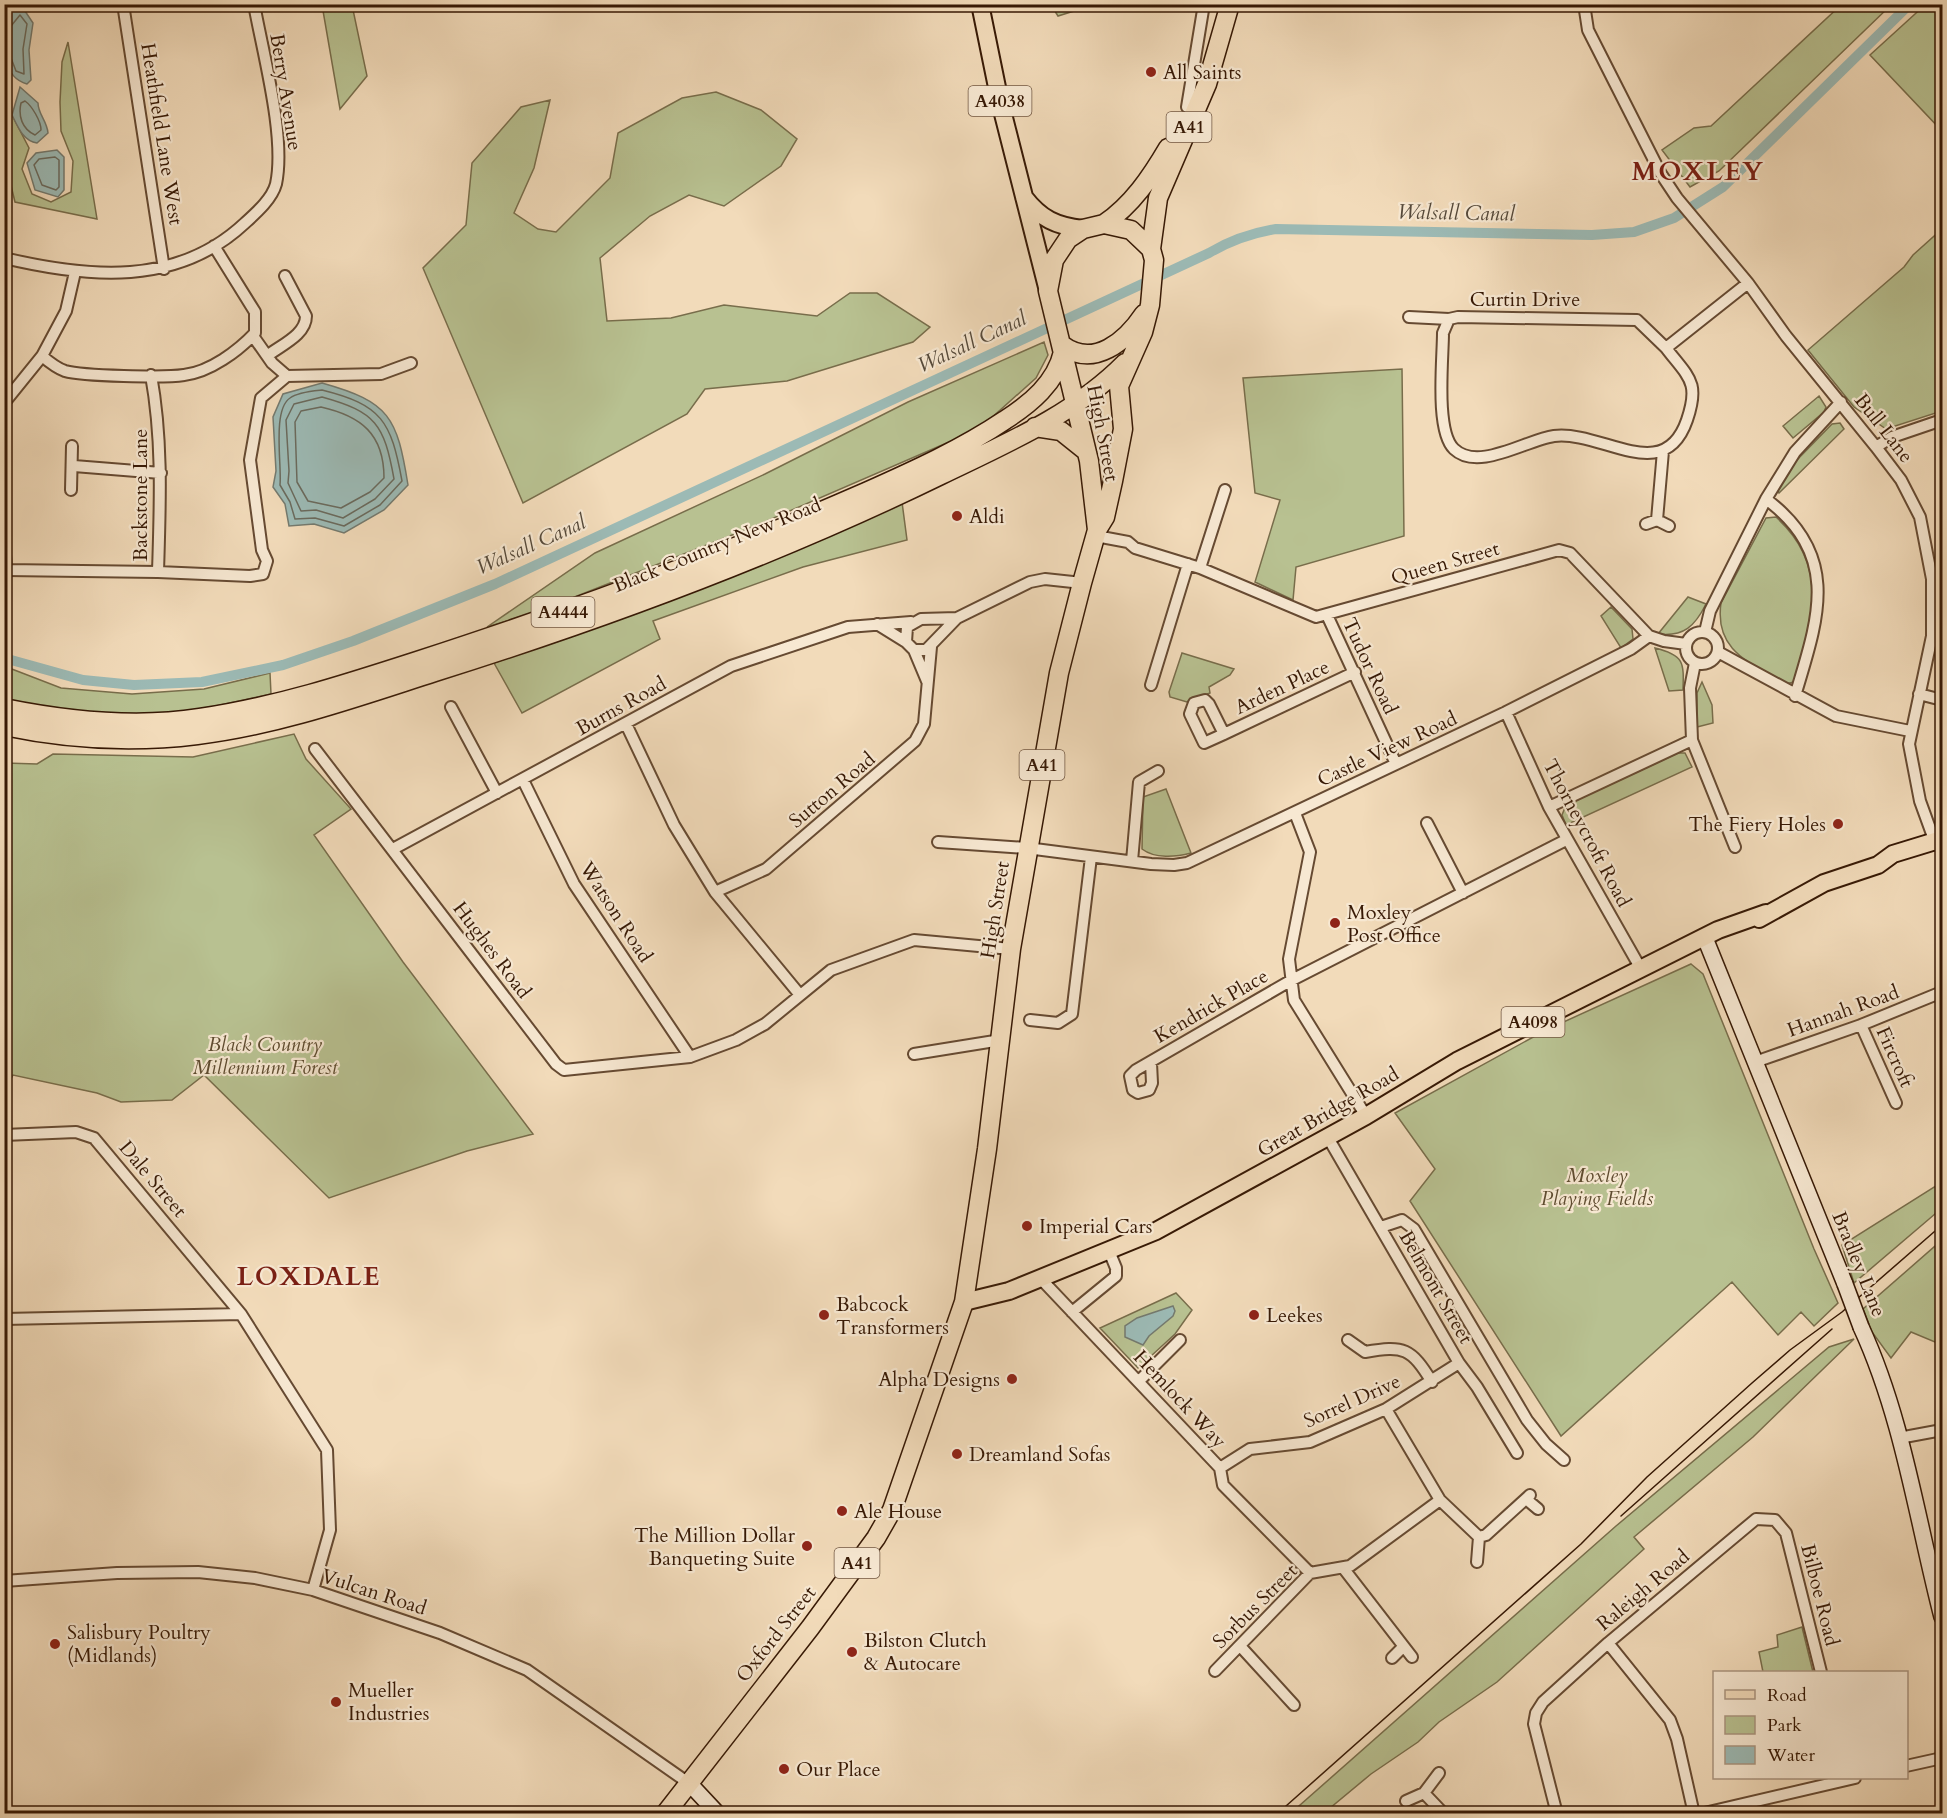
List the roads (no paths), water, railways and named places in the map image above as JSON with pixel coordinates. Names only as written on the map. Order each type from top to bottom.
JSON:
[{"type":"highway","name":"A41","points":[[1061,343],[1050,299],[1054,260],[1068,240],[1083,229],[1104,224],[1118,215],[1143,187],[1167,149],[1187,107],[1218,4]]},
{"type":"highway","name":"A41","points":[[1132,355],[1143,332],[1150,300],[1158,198],[1207,84],[1230,4]]},
{"type":"highway","name":"A41","points":[[1104,224],[1131,230],[1153,254]]},
{"type":"highway","points":[[1061,343],[1083,354],[1099,353],[1109,349],[1134,328],[1150,300]]},
{"type":"highway","name":"High Street","points":[[1061,343],[1087,456],[1096,533]]},
{"type":"highway","name":"Black Country New Road","points":[[4,708],[33,714],[118,722],[197,719],[281,703],[501,634],[747,543],[899,477],[968,443],[1006,420],[1036,396],[1053,377],[1061,343]]},
{"type":"highway","name":"High Street","points":[[964,1302],[1011,949],[1027,848],[1059,673],[1096,533],[1105,517],[1118,456],[1123,429],[1119,387],[1132,355]]},
{"type":"highway","name":"Black Country New Road","points":[[4,726],[81,737],[154,739],[241,728],[304,713],[492,654],[680,586],[905,492],[1076,404],[1102,386],[1132,355]]},
{"type":"highway","points":[[1035,427],[1061,431],[1098,465],[1108,464],[1118,456]]},
{"type":"highway","name":"Oxford Street","points":[[665,1814],[810,1628],[876,1538],[892,1510],[964,1302]]},
{"type":"main road","name":"A4038","points":[[980,4],[1000,102],[1050,299]]},
{"type":"main road","points":[[1023,197],[1053,224],[1083,229]]},
{"type":"main road","name":"Great Bridge Road","points":[[964,1302],[1002,1294],[1156,1231],[1366,1116],[1457,1061],[1641,969],[1739,921],[1766,914],[1824,883],[1878,865],[1893,854],[1937,846]]},
{"type":"street","name":"Heathfield Lane West","points":[[123,4],[165,269]]},
{"type":"street","name":"Berry Avenue","points":[[4,258],[75,272],[135,273],[165,269],[234,234],[260,210],[275,188],[280,154],[254,4]]},
{"type":"street","points":[[1187,107],[1204,4]]},
{"type":"street","name":"Bull Lane","points":[[1584,4],[1588,30],[1661,174],[1677,198],[1748,283],[1876,447],[1900,480],[1916,510],[1927,545],[1933,591],[1932,636],[1910,731],[1911,764],[1937,846]]},
{"type":"street","points":[[214,246],[255,312],[253,336],[267,356],[286,376]]},
{"type":"street","points":[[4,403],[42,356],[66,311],[75,272]]},
{"type":"street","points":[[267,356],[301,331],[306,322],[306,316],[285,276]]},
{"type":"street","points":[[1666,348],[1748,283]]},
{"type":"street","points":[[1409,317],[1449,320]]},
{"type":"street","name":"Curtin Drive","points":[[1482,317],[1637,320],[1666,348],[1691,380],[1695,397],[1685,426],[1663,451],[1640,453],[1602,441],[1554,436],[1481,458],[1466,456],[1449,442],[1443,426],[1443,333],[1449,320],[1482,317]]},
{"type":"street","points":[[42,356],[56,367],[79,373],[185,375],[206,368],[253,336]]},
{"type":"street","points":[[158,572],[250,576],[263,574],[267,561],[262,550],[250,460],[261,398],[286,376],[381,374],[411,363]]},
{"type":"street","name":"Backstone Lane","points":[[6,570],[158,572],[162,473],[159,417],[151,375]]},
{"type":"street","points":[[1705,632],[1710,611],[1766,499],[1795,452],[1841,402]]},
{"type":"street","points":[[1876,447],[1892,437],[1942,420]]},
{"type":"street","points":[[71,490],[74,466],[72,446]]},
{"type":"street","points":[[1663,451],[1652,522],[1669,526]]},
{"type":"street","points":[[74,466],[162,473]]},
{"type":"street","points":[[1200,568],[1225,490]]},
{"type":"street","points":[[1766,499],[1783,512],[1803,538],[1814,565],[1820,593],[1811,642],[1795,696]]},
{"type":"street","name":"Queen Street","points":[[1096,533],[1200,568],[1316,617],[1559,550],[1570,553],[1649,636]]},
{"type":"street","points":[[4,540],[6,570]]},
{"type":"street","points":[[1151,685],[1188,564]]},
{"type":"street","points":[[876,623],[910,646],[926,651],[957,618],[1030,582],[1045,579],[1082,582]]},
{"type":"street","name":"Tudor Road","points":[[1326,615],[1355,672],[1396,764]]},
{"type":"street","points":[[910,646],[905,632],[911,622],[957,618]]},
{"type":"street","points":[[927,620],[935,627],[934,643]]},
{"type":"street","name":"Burns Road","points":[[393,849],[731,666],[848,627],[911,622]]},
{"type":"street","points":[[1718,652],[1707,664],[1695,663],[1687,656],[1686,644],[1693,634],[1705,632],[1716,641],[1718,652],[1795,696],[1836,716],[1910,731]]},
{"type":"street","points":[[1649,636],[1686,644]]},
{"type":"street","name":"Castle View Road","points":[[938,842],[1027,848],[1174,865],[1186,862],[1295,813],[1506,712],[1631,649],[1649,636]]},
{"type":"street","name":"Sutton Road","points":[[715,892],[766,869],[905,752],[915,741],[924,724],[927,681],[934,643]]},
{"type":"street","name":"Sutton Road","points":[[910,646],[927,681]]},
{"type":"street","points":[[1695,663],[1690,688],[1692,740],[1735,847]]},
{"type":"street","name":"Arden Place","points":[[1224,734],[1355,672]]},
{"type":"street","points":[[1919,693],[1942,700]]},
{"type":"street","points":[[451,707],[497,793]]},
{"type":"street","name":"Thorneycroft Road","points":[[1506,712],[1566,840],[1641,969]]},
{"type":"street","points":[[626,724],[674,825],[715,892],[800,995]]},
{"type":"street","points":[[1549,807],[1692,740]]},
{"type":"street","name":"Hughes Road","points":[[315,749],[560,1068],[569,1070],[690,1057]]},
{"type":"street","points":[[1132,861],[1139,782],[1158,771]]},
{"type":"street","name":"Watson Road","points":[[523,780],[574,884],[690,1057]]},
{"type":"street","points":[[1295,813],[1310,852],[1289,959],[1294,1000],[1366,1116]]},
{"type":"street","points":[[1427,824],[1463,893]]},
{"type":"street","name":"Kendrick Place","points":[[1151,1063],[1181,1042],[1290,981],[1566,840]]},
{"type":"street","points":[[1030,1020],[1058,1023],[1072,1014],[1091,857]]},
{"type":"street","name":"Bradley Lane","points":[[1705,938],[1845,1284],[1887,1396],[1942,1617]]},
{"type":"street","points":[[690,1057],[736,1040],[765,1024],[831,970],[914,940],[1011,949]]},
{"type":"street","name":"Hannah Road","points":[[1755,1062],[1942,992]]},
{"type":"street","name":"Fircroft","points":[[1861,1024],[1896,1103]]},
{"type":"street","points":[[914,1054],[1000,1041]]},
{"type":"street","name":"Dale Street","points":[[4,1135],[76,1132],[94,1138],[241,1314],[327,1450],[330,1530],[313,1590]]},
{"type":"street","name":"Belmont Street","points":[[1327,1136],[1459,1363],[1477,1387],[1517,1453]]},
{"type":"street","points":[[1381,1227],[1402,1220],[1414,1229],[1527,1420],[1546,1444],[1564,1460]]},
{"type":"street","points":[[1072,1312],[1116,1276],[1116,1268],[1109,1251]]},
{"type":"street","name":"Hemlock Way","points":[[1041,1279],[1220,1468],[1223,1485],[1310,1574]]},
{"type":"street","points":[[4,1319],[241,1314]]},
{"type":"street","points":[[1139,1381],[1180,1340]]},
{"type":"street","points":[[1348,1340],[1365,1352],[1388,1347],[1405,1352],[1419,1362],[1432,1382]]},
{"type":"street","name":"Sorrel Drive","points":[[1220,1468],[1250,1449],[1310,1442],[1386,1409],[1459,1363]]},
{"type":"street","points":[[1386,1409],[1440,1500],[1479,1537]]},
{"type":"street","points":[[1899,1438],[1942,1430]]},
{"type":"street","points":[[1479,1537],[1486,1535],[1528,1497],[1538,1509]]},
{"type":"street","name":"Sorbus Street","points":[[1215,1671],[1310,1574],[1344,1569],[1416,1520],[1440,1500]]},
{"type":"street","name":"Raleigh Road","points":[[1557,1814],[1534,1724],[1536,1713],[1543,1702],[1749,1522],[1768,1518],[1783,1526]]},
{"type":"street","name":"Bilboe Road","points":[[1783,1526],[1821,1671]]},
{"type":"street","points":[[1477,1562],[1479,1537]]},
{"type":"street","points":[[1344,1569],[1412,1657]]},
{"type":"street","name":"Vulcan Road","points":[[4,1581],[117,1573],[198,1572],[255,1578],[313,1590],[440,1633],[527,1670],[690,1784]]},
{"type":"street","points":[[1608,1643],[1670,1720],[1677,1739],[1694,1814]]},
{"type":"street","points":[[1241,1647],[1294,1706]]},
{"type":"street","points":[[1392,1658],[1403,1647]]},
{"type":"street","points":[[1908,1766],[1942,1758]]},
{"type":"street","points":[[1406,1801],[1424,1793],[1439,1773]]},
{"type":"street","points":[[1700,1814],[1844,1779]]},
{"type":"street","points":[[690,1784],[718,1814]]},
{"type":"street","points":[[1424,1793],[1444,1814]]},
{"type":"water","points":[[21,5],[33,23],[29,50],[31,80],[27,84],[12,75],[6,59],[5,24],[11,17],[7,7]]},
{"type":"water","points":[[20,87],[38,103],[47,129],[48,133],[37,143],[25,136],[12,115]]},
{"type":"water","points":[[57,150],[64,157],[64,190],[58,197],[35,190],[27,163],[36,153]]},
{"type":"water","points":[[322,383],[363,397],[386,416],[394,428],[399,443],[408,485],[384,510],[344,533],[314,524],[289,526],[285,504],[273,487],[276,471],[273,417],[283,394]]},
{"type":"water","points":[[1173,1306],[1175,1311],[1173,1316],[1149,1336],[1143,1345],[1125,1337],[1125,1326],[1137,1318]]},
{"type":"waterway","name":"Walsall Canal","points":[[4,658],[83,680],[134,685],[202,682],[283,665],[353,641],[495,584],[1225,244],[1258,233],[1276,229],[1592,235],[1634,232],[1674,218],[1723,187],[1910,4]]},
{"type":"tram line","points":[[1277,1814],[1581,1544],[1647,1477],[1752,1383],[1790,1350],[1842,1312],[1942,1225]]},
{"type":"tram line","points":[[1621,1516],[1832,1329]]},
{"type":"place","name":"All Saints","points":[[1151,72]]},
{"type":"place","name":"Aldi","points":[[957,516]]},
{"type":"place","name":"The Fiery Holes","points":[[1838,824]]},
{"type":"place","name":"Moxley Post Office","points":[[1335,923]]},
{"type":"place","name":"Imperial Cars","points":[[1027,1226]]},
{"type":"place","name":"Babcock Transformers","points":[[824,1315]]},
{"type":"place","name":"Leekes","points":[[1254,1315]]},
{"type":"place","name":"Alpha Designs","points":[[1012,1379]]},
{"type":"place","name":"Dreamland Sofas","points":[[957,1454]]},
{"type":"place","name":"Ale House","points":[[842,1511]]},
{"type":"place","name":"The Million Dollar Banqueting Suite","points":[[807,1546]]},
{"type":"place","name":"Salisbury Poultry (Midlands)","points":[[55,1644]]},
{"type":"place","name":"Bilston Clutch & Autocare","points":[[852,1652]]},
{"type":"place","name":"Mueller Industries","points":[[336,1702]]},
{"type":"place","name":"Our Place","points":[[784,1769]]},
{"type":"district","name":"MOXLEY","points":[[1698,171]]},
{"type":"district","name":"LOXDALE","points":[[309,1276]]},
{"type":"park label","name":"Black Country Millennium Forest","points":[[265,1056]]},
{"type":"park label","name":"Moxley Playing Fields","points":[[1597,1186]]}]
